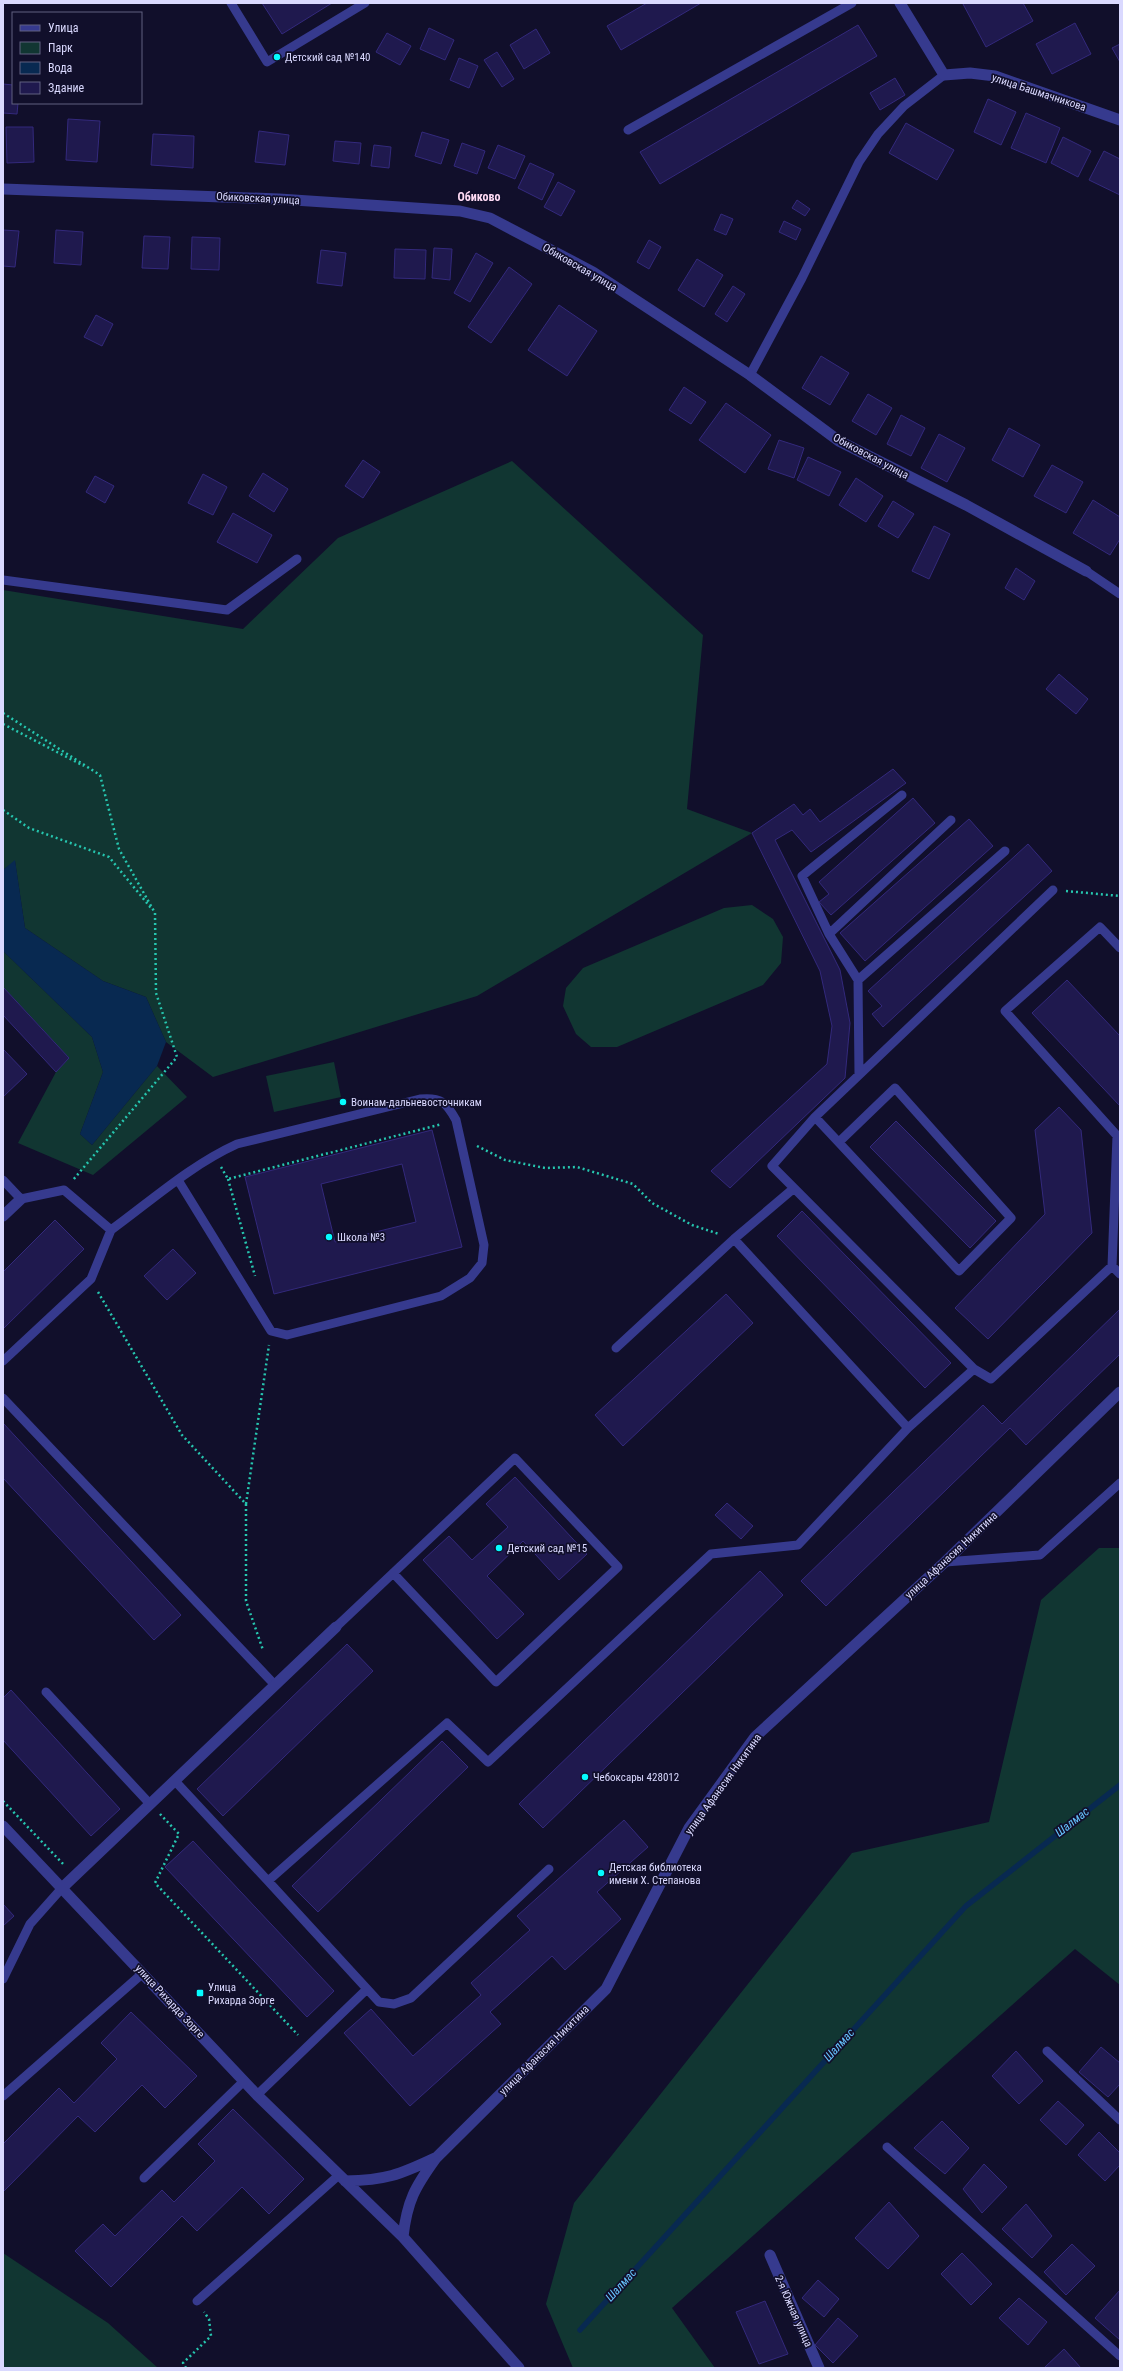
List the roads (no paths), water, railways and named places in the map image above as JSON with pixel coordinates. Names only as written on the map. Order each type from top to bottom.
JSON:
[{"type":"street","points":[[900,3],[944,75]]},
{"type":"street","name":"улица Башмачникова","points":[[944,75],[970,74],[995,76],[1120,120]]},
{"type":"street","name":"Обиковская улица","points":[[3,189],[279,198],[460,211],[490,218],[593,272],[750,375],[839,441],[966,505],[1086,571]]},
{"type":"street","points":[[3,1216],[21,1199]]},
{"type":"street","name":"улица Афанасия Никитина","points":[[403,2238],[406,2214],[415,2187],[436,2158],[606,1989],[689,1828],[755,1737],[945,1562],[1120,1392]]},
{"type":"street","points":[[62,1888],[336,1627]]},
{"type":"street","name":"улица Рихарда Зорге","points":[[3,1826],[257,2095],[342,2178]]},
{"type":"street","points":[[342,2178],[374,2180],[400,2175],[436,2158]]},
{"type":"street","points":[[342,2178],[403,2238],[520,2368]]},
{"type":"street","name":"2-я Южная улица","points":[[770,2255],[819,2368]]},
{"type":"lane","points":[[231,3],[267,62],[365,3]]},
{"type":"lane","points":[[628,130],[852,3]]},
{"type":"lane","points":[[750,375],[867,151],[878,134],[904,106],[944,75]]},
{"type":"lane","points":[[3,580],[227,610],[297,559]]},
{"type":"lane","points":[[1086,571],[1120,594]]},
{"type":"lane","points":[[859,1074],[858,980],[829,934],[802,876],[902,795]]},
{"type":"lane","points":[[829,934],[951,820]]},
{"type":"lane","points":[[858,980],[1005,851]]},
{"type":"lane","points":[[1053,890],[815,1117],[772,1166],[974,1369],[991,1379],[1120,1258]]},
{"type":"lane","points":[[1120,948],[1100,927],[1005,1011],[1119,1138],[1112,1266],[1120,1274]]},
{"type":"lane","points":[[815,1117],[959,1271],[1012,1218],[895,1088],[839,1142]]},
{"type":"lane","points":[[3,1361],[91,1279],[111,1230],[178,1180],[213,1155],[237,1144],[420,1099],[434,1098],[448,1105],[456,1120],[484,1245],[482,1263],[470,1278],[441,1296],[287,1335],[271,1331],[178,1180]]},
{"type":"lane","points":[[3,1180],[21,1199],[64,1190],[111,1230]]},
{"type":"lane","points":[[616,1348],[734,1239],[793,1188]]},
{"type":"lane","points":[[734,1239],[908,1428]]},
{"type":"lane","points":[[268,1880],[447,1723],[488,1762],[711,1554],[798,1545],[908,1428],[974,1369]]},
{"type":"lane","points":[[3,1398],[275,1685]]},
{"type":"lane","points":[[336,1627],[393,1573],[515,1458],[618,1566],[496,1682],[393,1573]]},
{"type":"lane","points":[[945,1562],[1040,1555],[1120,1483]]},
{"type":"lane","points":[[46,1692],[150,1804]]},
{"type":"lane","points":[[175,1781],[380,2002],[394,2004],[411,1998],[549,1869]]},
{"type":"lane","points":[[3,1980],[30,1924],[62,1888]]},
{"type":"lane","points":[[3,2096],[143,1973]]},
{"type":"lane","points":[[257,2095],[367,1989]]},
{"type":"lane","points":[[1047,2051],[1120,2120]]},
{"type":"lane","points":[[144,2178],[244,2081]]},
{"type":"lane","points":[[887,2147],[1120,2356]]},
{"type":"lane","points":[[197,2301],[342,2178]]},
{"type":"water","points":[[15,860],[25,928],[103,981],[146,997],[166,1042],[157,1066],[92,1145],[80,1134],[103,1072],[92,1037],[3,951],[3,870]]},
{"type":"waterway","name":"Шалмас","points":[[580,2330],[966,1906],[1120,1785]]},
{"type":"place","name":"Детский сад №140","points":[[277,57]]},
{"type":"place","name":"Воинам-дальневосточникам","points":[[343,1102]]},
{"type":"place","name":"Школа №3","points":[[329,1237]]},
{"type":"place","name":"Детский сад №15","points":[[499,1548]]},
{"type":"place","name":"Чебоксары 428012","points":[[585,1777]]},
{"type":"place","name":"Детская библиотека имени Х. Степанова","points":[[601,1873]]},
{"type":"place","name":"Улица Рихарда Зорге","points":[[200,1993]]},
{"type":"district","name":"Обиково","points":[[479,197]]}]
